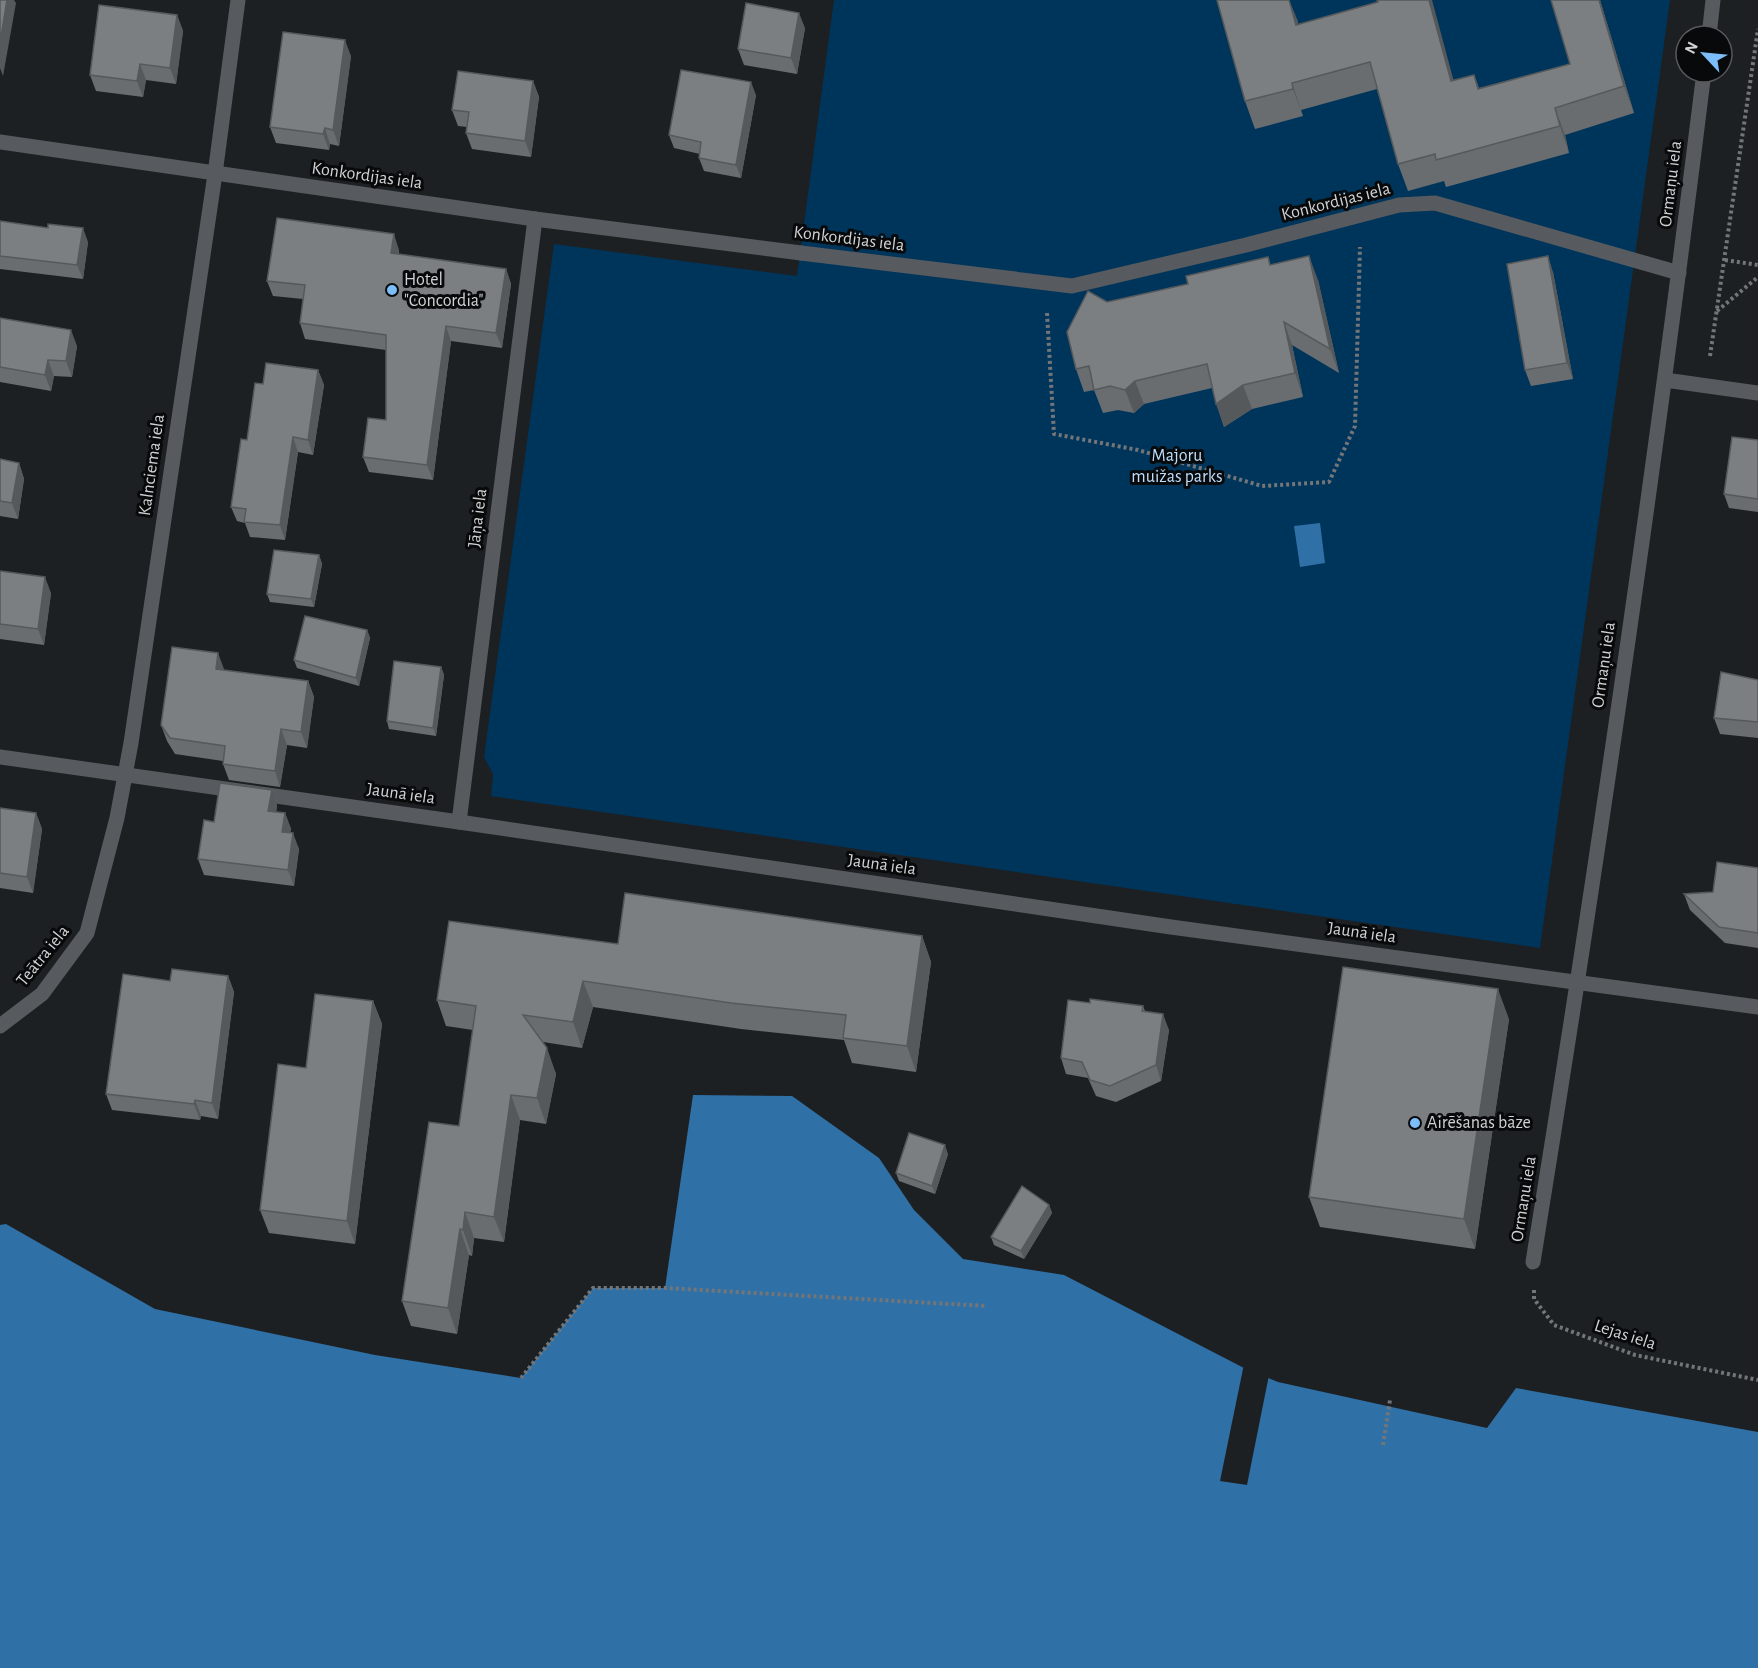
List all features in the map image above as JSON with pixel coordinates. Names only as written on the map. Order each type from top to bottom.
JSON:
[{"type":"street","name":"Kalnciema iela","points":[[87,933],[126,775],[215,174],[238,0]]},
{"type":"street","points":[[1710,24],[1713,0]]},
{"type":"street","name":"Ormaņu iela","points":[[1533,1262],[1578,982],[1665,380],[1703,84]]},
{"type":"street","name":"Konkordijas iela","points":[[0,142],[535,219],[1072,286],[1246,245],[1399,205],[1435,203],[1679,273]]},
{"type":"street","name":"Jāņa iela","points":[[459,822],[535,219]]},
{"type":"street","points":[[1665,380],[1758,393]]},
{"type":"street","name":"Jaunā iela","points":[[0,757],[1171,927],[1758,1007]]},
{"type":"street","name":"Teātra iela","points":[[0,1026],[42,994],[87,933]]},
{"type":"path","points":[[1706,386],[1758,28]]},
{"type":"path","points":[[1072,286],[1047,311],[1054,434],[1138,450],[1262,486],[1329,482],[1355,426],[1361,214]]},
{"type":"path","points":[[1725,260],[1758,265]]},
{"type":"path","points":[[1717,312],[1758,277]]},
{"type":"path","name":"Lejas iela","points":[[1533,1262],[1534,1299],[1554,1325],[1635,1355],[1758,1380]]},
{"type":"path","points":[[521,1378],[593,1288],[665,1288],[987,1306]]},
{"type":"path","points":[[1383,1445],[1390,1400]]},
{"type":"green space","name":"Majoru muižas parks","points":[[834,0],[1670,0],[1540,948],[491,796],[493,774],[484,757],[554,244],[797,276]]},
{"type":"shaded area","points":[[1320,523],[1325,563],[1300,567],[1294,526]]},
{"type":"shaded area","points":[[693,1095],[792,1096],[879,1158],[914,1210],[963,1259],[1064,1275],[1244,1368],[1278,1382],[1487,1428],[1516,1388],[1758,1432],[1758,1668],[0,1668],[0,1225],[6,1224],[155,1309],[375,1355],[521,1378],[593,1288],[665,1288]]},
{"type":"pier","points":[[1244,1364],[1269,1375],[1247,1485],[1220,1481]]},
{"type":"building","points":[[0,0],[7,0],[0,43]]},
{"type":"building","points":[[1217,0],[1289,0],[1296,25],[1378,2],[1377,0],[1429,0],[1451,81],[1474,75],[1478,89],[1570,64],[1551,0],[1599,0],[1624,86],[1555,108],[1560,126],[1436,160],[1435,154],[1398,164],[1370,62],[1292,83],[1293,89],[1245,101]]},
{"type":"building","points":[[746,3],[799,13],[791,58],[738,49]]},
{"type":"building","points":[[99,5],[177,15],[170,68],[140,64],[137,81],[90,75]]},
{"type":"building","points":[[283,32],[345,40],[333,130],[325,128],[323,134],[270,127]]},
{"type":"building","points":[[681,70],[751,82],[736,165],[699,158],[701,142],[669,135]]},
{"type":"building","points":[[458,71],[533,81],[525,141],[466,133],[469,112],[452,110]]},
{"type":"building","points":[[277,218],[394,234],[391,253],[506,269],[496,333],[446,326],[427,465],[363,457],[368,418],[386,420],[386,335],[300,323],[305,285],[267,281]]},
{"type":"building","points":[[0,221],[48,228],[48,224],[83,228],[77,265],[0,256]]},
{"type":"building","points":[[1309,256],[1330,349],[1284,322],[1295,373],[1243,385],[1216,404],[1207,364],[1135,381],[1125,390],[1110,386],[1094,390],[1089,366],[1076,369],[1067,332],[1088,291],[1107,302],[1188,284],[1186,276],[1268,257],[1270,265]]},
{"type":"building","points":[[1548,256],[1567,363],[1525,370],[1507,264]]},
{"type":"building","points":[[0,318],[71,330],[66,361],[48,360],[45,375],[0,367]]},
{"type":"building","points":[[266,363],[318,370],[308,440],[293,437],[280,525],[244,522],[246,509],[231,507],[241,439],[247,440],[255,383],[263,384]]},
{"type":"building","points":[[1732,437],[1758,440],[1758,499],[1724,494]]},
{"type":"building","points":[[0,459],[19,463],[12,503],[0,501]]},
{"type":"building","points":[[274,550],[319,555],[311,599],[267,594]]},
{"type":"building","points":[[0,571],[45,577],[38,629],[0,624]]},
{"type":"building","points":[[305,616],[367,630],[356,678],[294,660]]},
{"type":"building","points":[[172,647],[218,653],[216,669],[308,681],[301,732],[281,729],[275,771],[223,764],[225,746],[170,738],[161,725]]},
{"type":"building","points":[[394,661],[441,667],[433,728],[387,721]]},
{"type":"building","points":[[1721,672],[1758,680],[1758,722],[1714,718]]},
{"type":"building","points":[[220,783],[272,790],[268,811],[285,813],[282,832],[293,833],[288,870],[198,859],[204,820],[214,822]]},
{"type":"building","points":[[0,808],[36,813],[27,877],[0,873]]},
{"type":"building","points":[[1717,862],[1758,868],[1758,933],[1719,927],[1684,894],[1713,892]]},
{"type":"building","points":[[625,893],[922,936],[907,1046],[843,1038],[846,1015],[731,1003],[583,981],[573,1022],[523,1015],[547,1048],[537,1098],[511,1095],[494,1217],[465,1212],[463,1230],[460,1229],[448,1308],[402,1301],[429,1122],[459,1126],[476,1006],[437,1000],[449,921],[618,944]]},
{"type":"building","name":"Airēšanas bāze","points":[[1343,967],[1498,989],[1464,1219],[1309,1197]]},
{"type":"building","points":[[172,969],[228,976],[212,1103],[195,1100],[194,1104],[106,1094],[123,974],[170,981]]},
{"type":"building","points":[[315,994],[373,1001],[347,1221],[260,1210],[278,1064],[306,1068]]},
{"type":"building","points":[[1090,999],[1143,1006],[1142,1011],[1163,1014],[1156,1065],[1110,1086],[1090,1080],[1082,1062],[1061,1058],[1068,1000],[1090,1003]]},
{"type":"building","points":[[909,1133],[945,1145],[932,1186],[896,1173]]},
{"type":"building","points":[[1022,1186],[1049,1205],[1021,1251],[991,1237]]},
{"type":"place","name":"Hotel \"Concordia\"","points":[[392,290]]},
{"type":"place","name":"Airēšanas bāze","points":[[1415,1123]]}]
